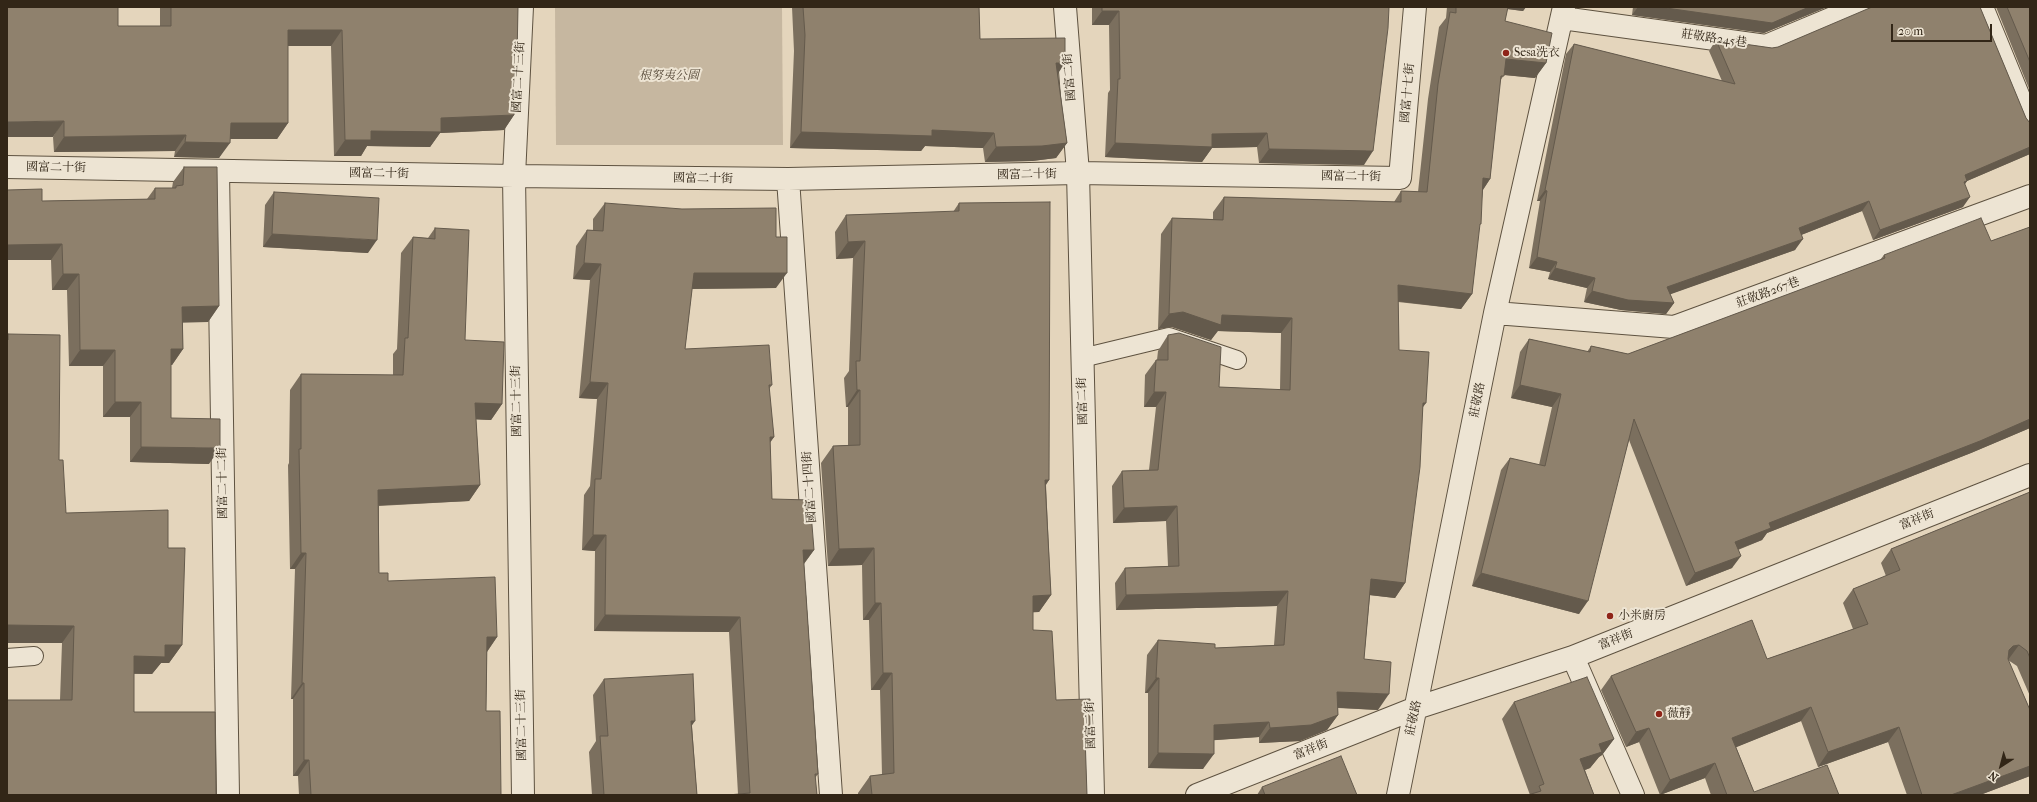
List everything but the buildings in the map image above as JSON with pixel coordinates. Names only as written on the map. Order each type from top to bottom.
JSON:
[{"type":"street","name":"國富二十三街","points":[[522,7],[514,176],[523,795]]},
{"type":"street","name":"國富二街","points":[[1065,7],[1078,174],[1093,795]]},
{"type":"street","name":"國富十七街","points":[[1400,178],[1415,7]]},
{"type":"street","name":"莊敬路245巷","points":[[1563,12],[1766,46],[1859,7]]},
{"type":"street","points":[[1982,7],[2030,124]]},
{"type":"street","name":"莊敬路","points":[[1398,795],[1495,313],[1563,12]]},
{"type":"street","name":"國富二十街","points":[[7,167],[788,180],[1078,174],[1400,178]]},
{"type":"street","name":"國富二十二街","points":[[218,171],[228,795]]},
{"type":"street","name":"國富二十四街","points":[[788,180],[831,795]]},
{"type":"street","name":"莊敬路267巷","points":[[1495,313],[1674,327],[2030,196]]},
{"type":"street","name":"富祥街","points":[[1198,795],[1416,708],[1573,657],[2030,475]]},
{"type":"street","points":[[1573,657],[1633,795]]},
{"type":"lane","points":[[1082,358],[1169,337],[1237,360]]},
{"type":"lane","points":[[7,658],[34,656]]},
{"type":"green space","name":"根努夷公園","points":[[555,7],[782,7],[783,145],[556,145]]},
{"type":"place","name":"Sesa洗衣","points":[[1506,53]]},
{"type":"place","name":"小米廚房","points":[[1610,616]]},
{"type":"place","name":"薇靜","points":[[1659,714]]}]
